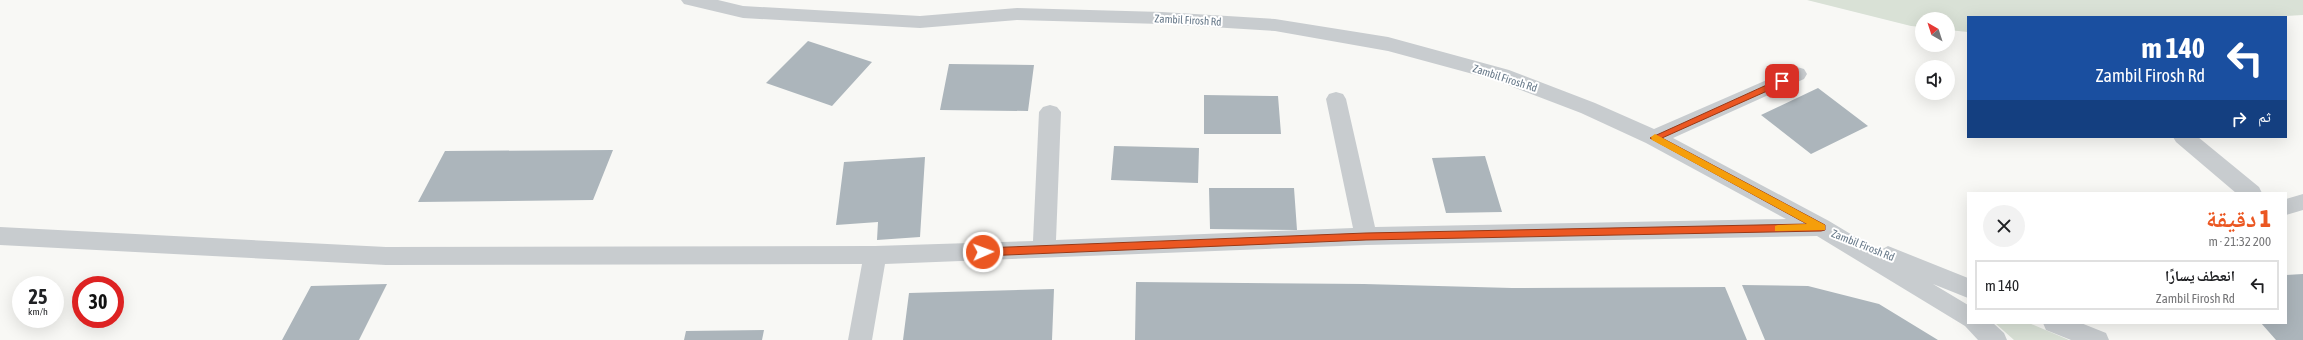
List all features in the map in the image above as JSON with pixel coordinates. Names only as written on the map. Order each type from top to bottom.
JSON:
[{"type":"street","name":"Zambil Firosh Rd","points":[[692,0],[743,12],[920,22],[1019,7],[1275,25],[1388,44],[1502,75],[1588,108],[1654,138],[1821,227],[1967,288]]},
{"type":"street","points":[[1654,138],[1797,74]]},
{"type":"street","points":[[1336,99],[1366,236]]},
{"type":"street","points":[[1044,250],[1050,112]]},
{"type":"street","points":[[2185,138],[2250,192]]},
{"type":"street","points":[[2287,207],[2303,202]]},
{"type":"street","points":[[0,236],[386,256],[875,255],[1044,250],[1366,236],[1821,227],[1967,316]]},
{"type":"street","points":[[860,340],[875,255]]},
{"type":"street","points":[[1977,324],[1995,340]]},
{"type":"street","points":[[2057,324],[2097,340]]},
{"type":"shaded area","points":[[1807,0],[2303,0],[2303,15],[1967,16],[1967,32],[1955,31],[1955,12],[1915,12],[1915,26]]},
{"type":"shaded area","points":[[1996,324],[2031,324],[2069,340],[2014,340]]},
{"type":"building","points":[[808,41],[872,62],[832,106],[766,83]]},
{"type":"building","points":[[949,64],[1034,65],[1028,111],[940,110]]},
{"type":"building","points":[[1818,88],[1868,126],[1811,154],[1761,115]]},
{"type":"building","points":[[1204,95],[1278,96],[1281,134],[1204,134]]},
{"type":"building","points":[[1114,146],[1199,148],[1198,183],[1111,180]]},
{"type":"building","points":[[613,150],[593,200],[418,202],[445,151]]},
{"type":"building","points":[[1485,156],[1502,212],[1446,213],[1432,158]]},
{"type":"building","points":[[925,157],[920,237],[877,240],[878,222],[836,225],[844,162]]},
{"type":"building","points":[[1209,188],[1294,188],[1297,230],[1210,229]]},
{"type":"building","points":[[2303,274],[2303,340],[2276,340],[2262,324],[2287,324],[2287,275]]},
{"type":"building","points":[[1136,282],[1364,284],[1512,288],[1725,287],[1747,340],[1135,340]]},
{"type":"building","points":[[387,284],[359,340],[282,340],[311,286]]},
{"type":"building","points":[[1742,285],[1808,286],[1879,304],[1938,340],[1765,340]]},
{"type":"building","points":[[1054,289],[1052,340],[903,340],[909,293]]},
{"type":"building","points":[[764,330],[762,340],[684,340],[686,331]]},
{"type":"slow traffic","points":[[1655,137],[1654,138],[1821,227],[1778,228]]},
{"type":"route","points":[[983,252],[1366,236],[1821,227],[1654,138],[1782,81]]}]
